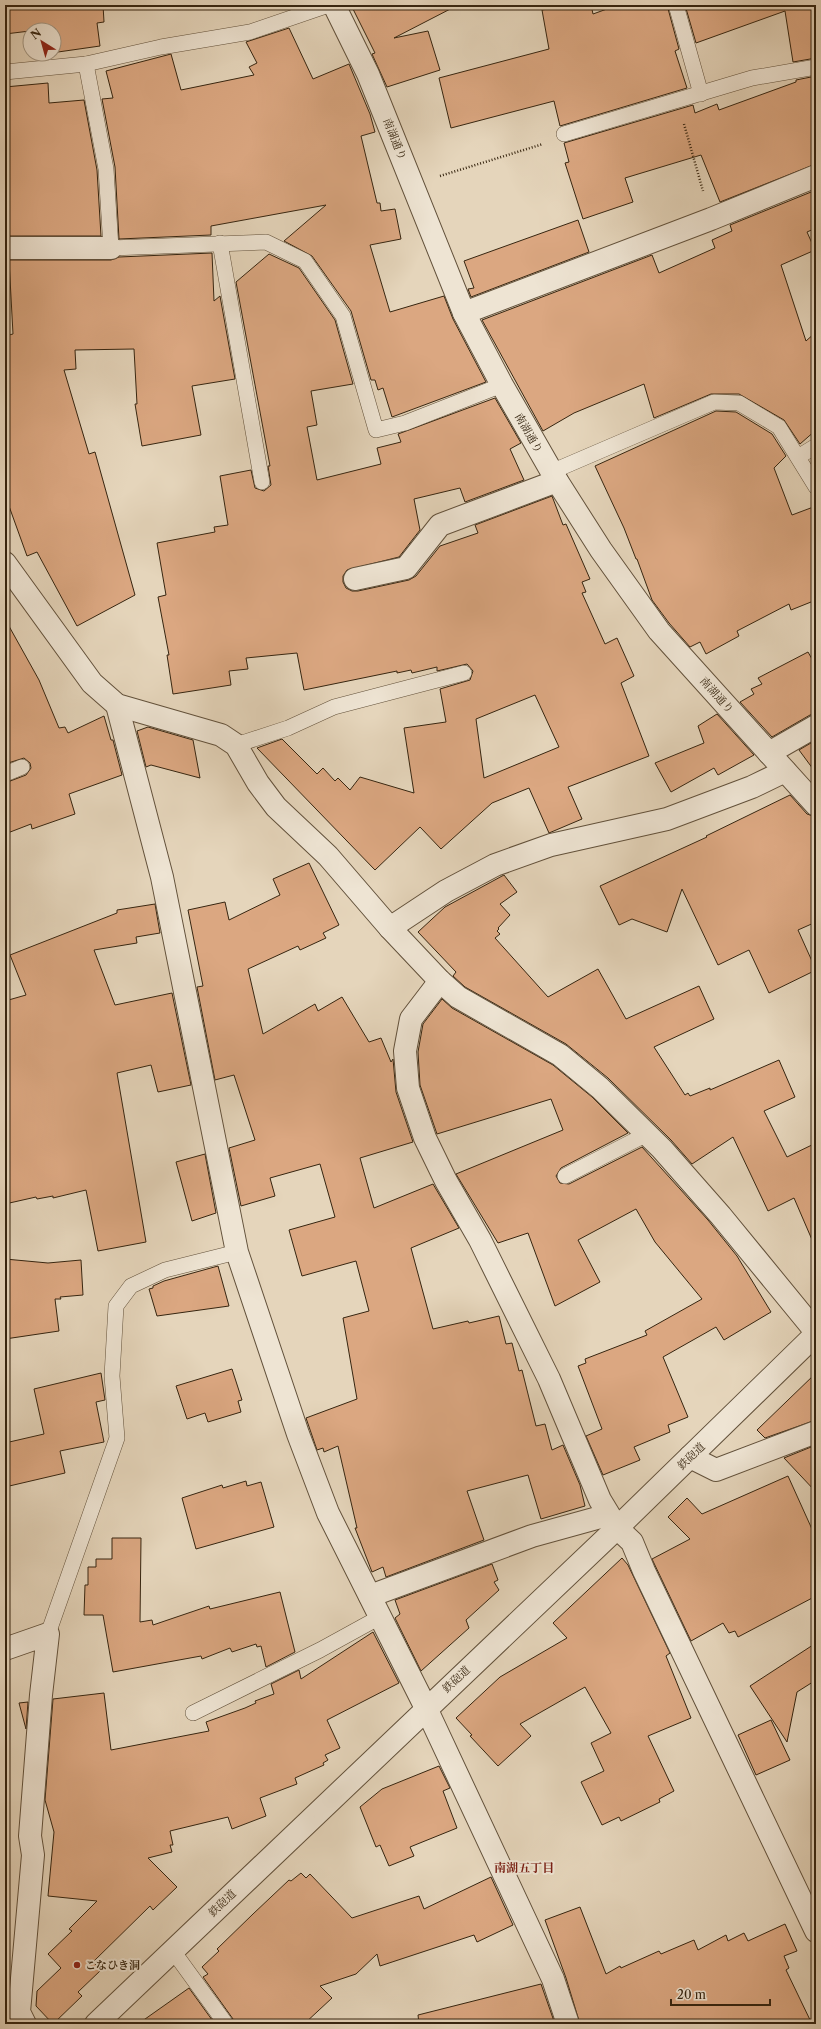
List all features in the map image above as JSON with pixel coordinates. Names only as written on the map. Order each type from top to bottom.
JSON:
[{"type":"street","name":"南湖通り","points":[[334,5],[368,74],[464,313],[502,385],[554,477],[601,550],[659,631],[816,805]]},
{"type":"street","points":[[464,313],[711,219],[816,176]]},
{"type":"street","points":[[5,248],[111,248]]},
{"type":"street","points":[[355,579],[406,568],[440,525],[554,477]]},
{"type":"street","points":[[5,563],[92,683],[117,706],[221,735],[236,745],[258,783],[276,807],[328,856],[390,928],[440,981],[458,997],[560,1055],[600,1088],[647,1134],[721,1216],[816,1333]]},
{"type":"street","points":[[117,706],[162,877],[237,1252],[298,1434],[326,1506],[426,1708],[553,1979],[568,2024]]},
{"type":"street","points":[[769,753],[816,726]]},
{"type":"street","points":[[390,928],[446,891],[495,865],[551,845],[667,819],[752,786],[785,770]]},
{"type":"street","points":[[440,981],[411,1019],[405,1051],[408,1088],[425,1138],[446,1181],[480,1240],[549,1379],[612,1521],[632,1542],[654,1592],[816,1931]]},
{"type":"street","name":"鉄砲道","points":[[96,2024],[426,1708],[612,1521],[690,1457],[816,1333]]},
{"type":"street","points":[[690,1457],[716,1470],[816,1432]]},
{"type":"street","points":[[370,1596],[532,1536],[590,1522],[612,1521]]},
{"type":"street","points":[[5,1649],[48,1634],[41,1695],[30,1836],[33,1855],[19,2012],[25,2024]]},
{"type":"lane","points":[[5,72],[86,64],[161,47],[250,32],[329,5]]},
{"type":"lane","points":[[676,5],[701,94]]},
{"type":"lane","points":[[86,64],[106,169],[111,248],[266,242],[305,261],[343,316],[376,430],[405,423],[502,385]]},
{"type":"lane","points":[[564,134],[752,78],[816,67]]},
{"type":"lane","points":[[220,243],[262,482]]},
{"type":"lane","points":[[554,477],[714,402],[739,403],[779,428],[816,487]]},
{"type":"lane","points":[[798,457],[816,446]]},
{"type":"lane","points":[[236,745],[288,728],[334,707],[464,673]]},
{"type":"lane","points":[[5,774],[22,767]]},
{"type":"lane","points":[[565,1176],[647,1134]]},
{"type":"lane","points":[[48,1634],[117,1438],[112,1376],[116,1306],[131,1286],[166,1270],[237,1252]]},
{"type":"lane","points":[[194,1713],[320,1650],[380,1617]]},
{"type":"lane","points":[[173,1951],[226,2024]]},
{"type":"path","points":[[678,101],[711,219]]},
{"type":"path","points":[[413,184],[560,139],[564,134]]},
{"type":"building","points":[[5,5],[103,5],[104,22],[97,23],[100,46],[62,51],[62,22],[22,22],[22,32],[5,34]]},
{"type":"building","points":[[351,5],[458,5],[394,38],[428,31],[440,70],[387,87],[372,54],[375,53]]},
{"type":"building","points":[[571,5],[591,5],[593,14],[618,5],[667,5],[679,49],[675,51],[687,88],[560,126],[554,101],[451,128],[439,78],[549,49],[542,10]]},
{"type":"building","points":[[685,5],[816,5],[816,58],[793,62],[785,11],[696,43]]},
{"type":"building","points":[[289,28],[313,79],[349,64],[370,114],[375,132],[361,136],[377,203],[380,203],[381,211],[395,209],[401,239],[370,245],[390,312],[444,296],[453,319],[486,382],[392,417],[383,388],[378,390],[375,380],[371,380],[351,311],[312,256],[284,241],[326,205],[211,226],[211,235],[119,239],[115,167],[102,99],[113,98],[106,71],[171,54],[181,90],[254,75],[249,67],[257,63],[246,42]]},
{"type":"building","points":[[816,76],[816,164],[720,202],[701,155],[625,178],[633,202],[583,219],[565,163],[569,162],[564,143],[693,105],[695,113],[717,104],[719,110],[796,82],[796,80]]},
{"type":"building","points":[[48,83],[49,103],[84,100],[97,170],[101,236],[8,236],[7,223],[5,223],[5,87]]},
{"type":"building","points":[[816,190],[816,228],[807,232],[815,250],[781,265],[806,341],[816,332],[816,430],[800,444],[784,420],[739,394],[711,394],[654,418],[644,384],[574,413],[543,431],[482,320],[652,255],[659,273],[715,248],[712,240],[732,231],[730,225]]},
{"type":"building","points":[[578,220],[589,252],[471,297],[468,289],[474,288],[464,261]]},
{"type":"building","points":[[212,253],[214,301],[220,296],[235,379],[192,386],[201,435],[142,446],[135,404],[137,404],[134,349],[75,350],[76,369],[64,370],[89,454],[95,452],[135,595],[77,626],[37,552],[27,556],[5,495],[5,336],[13,334],[9,260],[111,260],[119,257]]},
{"type":"building","points":[[269,254],[299,268],[335,320],[353,384],[311,391],[317,425],[307,427],[317,480],[381,464],[377,448],[401,442],[398,434],[495,398],[521,443],[510,449],[524,480],[465,502],[460,488],[414,499],[420,530],[399,557],[347,570],[343,576],[343,582],[346,588],[352,591],[358,591],[409,580],[416,576],[440,546],[478,533],[475,525],[552,496],[563,525],[566,524],[590,579],[582,582],[586,592],[582,593],[605,644],[617,638],[634,676],[621,683],[649,756],[568,787],[582,819],[549,833],[529,788],[492,803],[441,849],[420,827],[375,870],[257,748],[282,739],[317,774],[323,768],[335,781],[338,778],[350,790],[360,777],[414,793],[404,728],[446,722],[440,689],[470,680],[473,671],[467,664],[437,671],[437,667],[412,673],[411,670],[397,673],[397,671],[304,690],[297,653],[246,658],[248,669],[229,671],[231,685],[173,694],[167,655],[169,655],[158,597],[166,595],[157,543],[215,532],[214,527],[228,525],[220,476],[251,470],[255,488],[264,491],[271,485],[268,466],[270,466],[236,282]],"holes":[[[535,695],[559,747],[484,778],[476,719]]]},
{"type":"building","points":[[716,411],[736,412],[772,434],[786,456],[774,468],[792,515],[816,506],[816,600],[791,610],[789,604],[737,631],[739,636],[706,654],[700,642],[690,647],[669,623],[652,600],[624,528],[595,466]]},
{"type":"building","points":[[5,619],[39,680],[59,728],[65,727],[68,733],[104,716],[111,740],[113,740],[122,775],[69,794],[75,814],[32,829],[31,824],[5,834],[5,783],[26,775],[31,768],[30,763],[24,758],[5,764]]},
{"type":"building","points":[[808,652],[816,666],[816,714],[810,715],[772,737],[740,702],[754,694],[751,689],[762,684],[758,678]]},
{"type":"building","points":[[717,714],[754,755],[718,775],[714,768],[671,792],[655,763],[704,743],[698,726]]},
{"type":"building","points":[[148,727],[193,740],[200,778],[151,765],[146,767],[137,731]]},
{"type":"building","points":[[816,740],[816,773],[799,750]]},
{"type":"building","points":[[790,795],[807,814],[816,817],[816,922],[798,930],[816,970],[769,993],[749,950],[718,965],[682,889],[667,932],[632,919],[619,925],[600,886],[707,837],[706,836]]},
{"type":"building","points":[[309,863],[339,925],[323,933],[326,938],[300,950],[298,946],[248,969],[263,1034],[315,1004],[318,1011],[342,997],[369,1042],[381,1038],[391,1062],[393,1059],[396,1092],[413,1142],[360,1158],[374,1208],[433,1184],[459,1228],[411,1248],[433,1329],[499,1316],[506,1344],[512,1343],[519,1371],[522,1370],[536,1426],[545,1424],[552,1450],[563,1445],[580,1485],[585,1506],[541,1519],[528,1475],[467,1491],[484,1540],[386,1577],[383,1567],[372,1572],[355,1528],[357,1528],[338,1446],[324,1452],[323,1448],[317,1450],[306,1418],[357,1399],[343,1318],[369,1311],[356,1261],[302,1276],[289,1230],[335,1217],[320,1164],[270,1178],[275,1196],[241,1206],[229,1148],[255,1140],[234,1075],[215,1080],[197,987],[203,986],[188,910],[225,902],[229,920],[280,895],[273,879]]},
{"type":"building","points":[[504,875],[517,892],[500,904],[510,915],[498,928],[499,929],[497,931],[500,934],[495,938],[548,997],[598,969],[626,1019],[699,986],[714,1019],[654,1047],[685,1095],[688,1093],[690,1096],[710,1088],[710,1090],[779,1060],[795,1097],[764,1111],[787,1157],[816,1143],[816,1249],[794,1198],[768,1211],[733,1137],[692,1164],[671,1140],[608,1078],[566,1044],[465,987],[453,976],[456,972],[418,932],[445,907]]},
{"type":"building","points":[[155,904],[160,933],[136,937],[137,943],[94,950],[115,1005],[172,993],[191,1085],[158,1092],[151,1065],[117,1073],[146,1242],[98,1251],[86,1190],[53,1198],[53,1196],[37,1199],[36,1197],[5,1204],[5,1001],[26,995],[10,955],[117,913],[117,910]]},
{"type":"building","points":[[442,999],[452,1008],[553,1065],[592,1097],[628,1133],[561,1168],[556,1176],[560,1183],[569,1184],[642,1147],[708,1220],[737,1256],[771,1312],[724,1340],[716,1327],[663,1357],[688,1417],[668,1425],[670,1432],[634,1447],[640,1460],[603,1475],[586,1436],[602,1429],[578,1366],[586,1363],[585,1359],[647,1335],[645,1331],[702,1299],[655,1242],[636,1209],[578,1240],[600,1282],[555,1306],[528,1233],[498,1243],[456,1174],[563,1130],[551,1099],[437,1134],[420,1085],[418,1052],[423,1024]]},
{"type":"building","points":[[205,1154],[216,1213],[192,1221],[176,1162]]},
{"type":"building","points":[[5,1259],[48,1263],[81,1260],[83,1295],[60,1297],[61,1299],[55,1299],[59,1331],[5,1339]]},
{"type":"building","points":[[218,1266],[229,1306],[157,1316],[149,1289],[164,1281]]},
{"type":"building","points":[[232,1369],[242,1400],[238,1401],[241,1412],[208,1422],[205,1413],[187,1419],[176,1386]]},
{"type":"building","points":[[101,1373],[105,1400],[96,1402],[104,1442],[60,1451],[65,1473],[5,1487],[5,1443],[44,1434],[34,1389]]},
{"type":"building","points":[[816,1373],[816,1420],[765,1438],[757,1430]]},
{"type":"building","points":[[816,1445],[816,1492],[784,1458]]},
{"type":"building","points":[[788,1476],[816,1538],[816,1596],[738,1637],[735,1631],[729,1633],[723,1623],[691,1641],[652,1559],[690,1539],[668,1517],[687,1498],[702,1514]]},
{"type":"building","points":[[246,1481],[247,1486],[261,1482],[274,1527],[196,1549],[182,1498],[222,1485],[223,1488]]},
{"type":"building","points":[[112,1538],[141,1538],[140,1622],[152,1620],[153,1625],[209,1606],[210,1609],[280,1592],[295,1652],[266,1667],[261,1646],[257,1647],[256,1644],[232,1652],[230,1648],[202,1659],[201,1656],[113,1672],[103,1615],[84,1615],[85,1585],[88,1585],[88,1567],[96,1567],[96,1559],[112,1559]]},
{"type":"building","points":[[622,1558],[628,1565],[670,1653],[666,1656],[691,1718],[648,1736],[674,1791],[659,1799],[660,1802],[621,1821],[619,1817],[602,1825],[581,1782],[604,1771],[591,1743],[611,1733],[585,1687],[520,1724],[531,1736],[498,1766],[470,1736],[472,1735],[456,1718],[500,1677],[567,1638],[553,1623]]},
{"type":"building","points":[[492,1564],[498,1580],[494,1582],[499,1590],[466,1620],[469,1628],[421,1671],[395,1618],[400,1614],[395,1600]]},
{"type":"building","points":[[373,1632],[399,1683],[327,1720],[340,1748],[325,1755],[328,1760],[323,1763],[324,1765],[295,1778],[297,1784],[260,1798],[266,1816],[232,1829],[228,1817],[170,1831],[173,1845],[170,1845],[172,1852],[148,1858],[177,1887],[153,1910],[150,1906],[93,1962],[101,1970],[78,1992],[82,1996],[53,2024],[36,2006],[37,1991],[61,1968],[48,1954],[72,1931],[69,1929],[97,1901],[48,1896],[54,1832],[45,1800],[53,1699],[104,1693],[111,1750],[209,1731],[206,1722],[245,1708],[256,1703],[255,1701],[274,1694],[271,1684],[299,1670],[301,1679]]},
{"type":"building","points":[[816,1643],[816,1680],[797,1692],[787,1742],[750,1686]]},
{"type":"building","points":[[28,1702],[26,1729],[19,1703]]},
{"type":"building","points":[[771,1720],[790,1760],[756,1775],[738,1735]]},
{"type":"building","points":[[439,1766],[450,1788],[443,1791],[457,1828],[410,1847],[414,1856],[389,1866],[380,1845],[376,1847],[360,1807],[382,1789]]},
{"type":"building","points":[[301,1873],[306,1878],[310,1874],[352,1918],[419,1896],[424,1909],[491,1877],[513,1925],[477,1942],[474,1935],[380,1966],[377,1954],[356,1974],[320,1986],[332,1998],[304,2024],[235,2024],[203,1977],[208,1974],[202,1967],[219,1951],[217,1949],[253,1914],[289,1880],[291,1881]]},
{"type":"building","points":[[580,1907],[606,1974],[620,1966],[621,1968],[659,1951],[661,1954],[694,1940],[698,1950],[726,1935],[728,1941],[744,1933],[748,1941],[785,1924],[797,1951],[784,1956],[789,1968],[786,1970],[812,2024],[580,2024],[566,1978],[545,1920]]},
{"type":"building","points":[[541,1984],[555,2024],[419,2024],[418,2015]]},
{"type":"building","points":[[189,1988],[215,2024],[138,2024]]},
{"type":"place","name":"こなひき洞","points":[[77,1965]]},
{"type":"district","name":"南湖五丁目","points":[[524,1868]]}]
